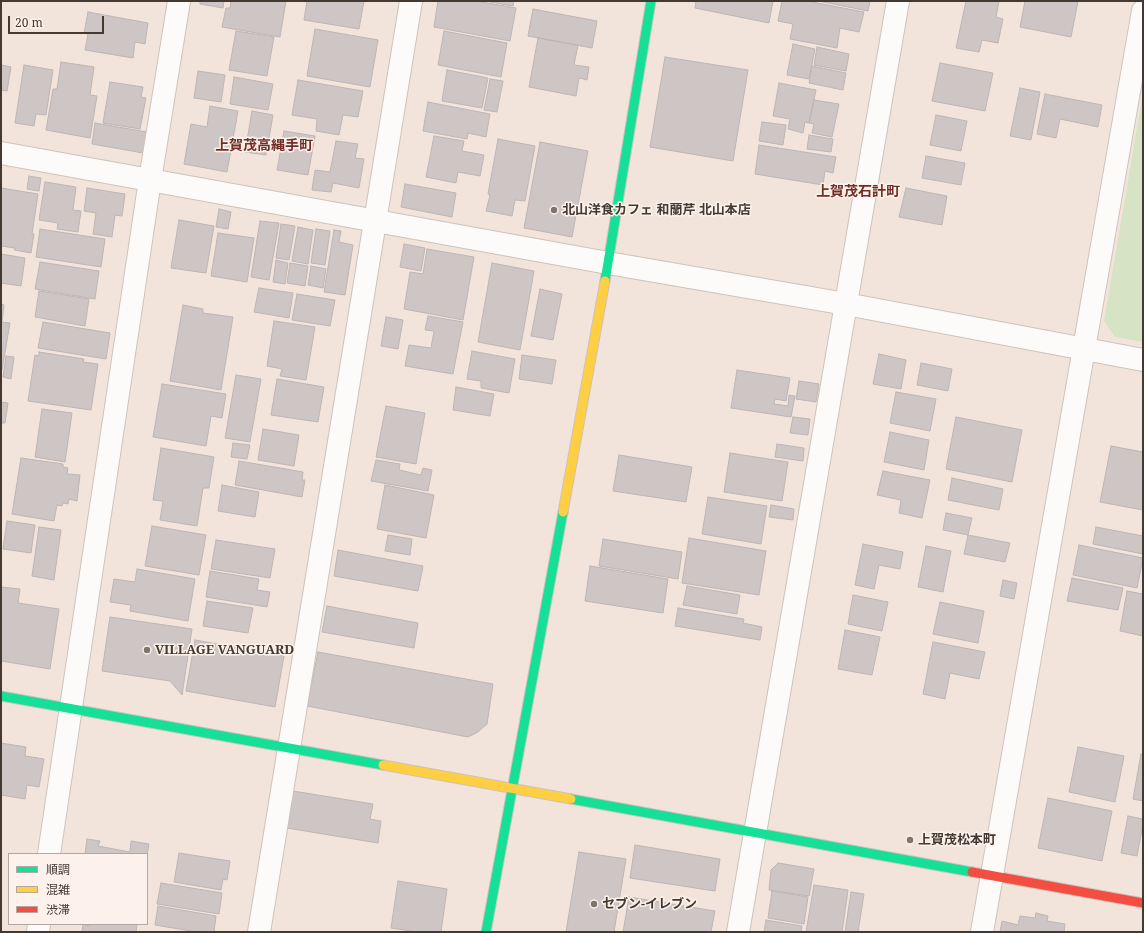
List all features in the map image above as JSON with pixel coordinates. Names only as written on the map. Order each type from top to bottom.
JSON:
[{"type":"street","points":[[49,853],[178,1]]},
{"type":"street","points":[[259,932],[411,1]]},
{"type":"street","points":[[486,932],[608,263],[651,1]]},
{"type":"street","points":[[738,932],[898,1]]},
{"type":"street","points":[[982,932],[1084,350],[1141,37],[1143,11]]},
{"type":"street","points":[[1,153],[608,263],[846,304],[1143,360]]},
{"type":"street","points":[[1,696],[1143,903]]},
{"type":"green space","points":[[1143,93],[1143,342],[1115,337],[1104,321]]},
{"type":"building","points":[[200,1],[224,1],[223,8],[200,4]]},
{"type":"building","points":[[231,1],[286,1],[280,37],[222,27],[226,8],[230,8]]},
{"type":"building","points":[[307,1],[364,1],[359,29],[304,20]]},
{"type":"building","points":[[438,1],[476,1],[516,8],[510,41],[434,27]]},
{"type":"building","points":[[485,1],[514,1],[513,6]]},
{"type":"building","points":[[696,1],[773,1],[769,23],[695,8]]},
{"type":"building","points":[[782,1],[807,1],[864,12],[859,32],[840,28],[837,48],[790,39],[793,24],[778,21]]},
{"type":"building","points":[[818,1],[870,1],[868,11]]},
{"type":"building","points":[[966,1],[999,1],[996,17],[1003,19],[998,43],[982,40],[979,52],[956,48]]},
{"type":"building","points":[[1025,1],[1078,1],[1071,37],[1020,27]]},
{"type":"building","points":[[533,9],[597,21],[592,48],[528,36]]},
{"type":"building","points":[[88,12],[148,23],[145,44],[135,42],[133,58],[85,50],[88,34],[84,33]]},
{"type":"building","points":[[315,29],[378,40],[370,87],[307,76]]},
{"type":"building","points":[[236,31],[274,37],[267,76],[229,70]]},
{"type":"building","points":[[444,31],[507,43],[501,77],[438,65]]},
{"type":"building","points":[[538,38],[578,45],[574,65],[589,67],[587,80],[579,78],[576,96],[529,87]]},
{"type":"building","points":[[793,44],[815,49],[809,79],[787,75]]},
{"type":"building","points":[[817,47],[849,54],[846,71],[814,65]]},
{"type":"building","points":[[665,57],[748,70],[733,161],[650,147]]},
{"type":"building","points":[[61,62],[94,67],[90,95],[97,96],[90,138],[46,130],[53,89],[57,89]]},
{"type":"building","points":[[940,63],[993,73],[985,111],[932,101]]},
{"type":"building","points":[[1,65],[11,67],[7,91],[1,90]]},
{"type":"building","points":[[24,65],[53,70],[46,115],[36,114],[34,126],[15,123]]},
{"type":"building","points":[[812,66],[846,73],[843,90],[809,83]]},
{"type":"building","points":[[447,70],[488,78],[482,108],[442,101]]},
{"type":"building","points":[[198,71],[225,75],[221,102],[194,98]]},
{"type":"building","points":[[234,77],[273,84],[268,110],[230,104]]},
{"type":"building","points":[[490,79],[503,81],[497,112],[484,110]]},
{"type":"building","points":[[298,80],[363,91],[358,117],[343,115],[339,135],[316,131],[317,119],[292,115]]},
{"type":"building","points":[[110,82],[143,87],[141,97],[146,98],[140,129],[103,123]]},
{"type":"building","points":[[779,83],[816,90],[809,123],[805,122],[803,133],[788,129],[790,119],[773,116]]},
{"type":"building","points":[[1020,88],[1040,92],[1031,140],[1010,136]]},
{"type":"building","points":[[1045,94],[1102,105],[1098,127],[1060,119],[1056,138],[1037,134]]},
{"type":"building","points":[[814,100],[839,104],[832,137],[812,133],[814,124],[809,123]]},
{"type":"building","points":[[428,102],[490,114],[486,137],[468,133],[467,139],[423,131]]},
{"type":"building","points":[[210,106],[238,111],[227,172],[184,164],[191,124],[207,127]]},
{"type":"building","points":[[252,111],[273,115],[266,155],[245,152]]},
{"type":"building","points":[[936,115],[967,121],[961,151],[930,145]]},
{"type":"building","points":[[762,122],[786,125],[783,145],[759,141]]},
{"type":"building","points":[[95,123],[147,132],[143,153],[92,144]]},
{"type":"building","points":[[284,131],[315,136],[308,175],[277,170]]},
{"type":"building","points":[[809,135],[833,139],[831,152],[807,149]]},
{"type":"building","points":[[434,136],[464,141],[462,151],[484,155],[480,176],[458,172],[456,183],[426,177]]},
{"type":"building","points":[[498,139],[535,146],[525,201],[515,200],[512,216],[486,211],[490,195],[488,194]]},
{"type":"building","points":[[336,141],[358,144],[355,158],[364,159],[359,188],[333,183],[331,192],[312,190],[315,170],[330,172]]},
{"type":"building","points":[[540,142],[588,151],[572,237],[524,228]]},
{"type":"building","points":[[759,145],[836,157],[833,173],[825,171],[823,185],[755,174]]},
{"type":"building","points":[[926,156],[965,163],[961,185],[922,178]]},
{"type":"building","points":[[29,176],[41,178],[39,191],[27,189]]},
{"type":"building","points":[[45,182],[76,187],[73,210],[81,211],[78,232],[57,229],[58,223],[39,220]]},
{"type":"building","points":[[405,184],[456,193],[452,217],[401,207]]},
{"type":"building","points":[[1,188],[38,194],[32,234],[34,234],[31,253],[14,250],[15,248],[1,246]]},
{"type":"building","points":[[87,188],[125,194],[122,216],[115,215],[112,237],[93,234],[96,213],[84,211]]},
{"type":"building","points":[[906,188],[947,196],[942,225],[899,217]]},
{"type":"building","points":[[219,209],[231,212],[228,229],[216,227]]},
{"type":"building","points":[[179,220],[214,226],[206,273],[171,268]]},
{"type":"building","points":[[260,221],[279,223],[269,280],[251,277]]},
{"type":"building","points":[[281,224],[295,226],[289,260],[276,258]]},
{"type":"building","points":[[298,227],[313,230],[308,264],[292,261]]},
{"type":"building","points":[[40,229],[105,239],[101,267],[36,257]]},
{"type":"building","points":[[316,229],[330,231],[325,265],[311,263]]},
{"type":"building","points":[[334,230],[341,231],[339,242],[353,245],[345,295],[324,292]]},
{"type":"building","points":[[218,233],[254,238],[247,282],[211,276]]},
{"type":"building","points":[[404,244],[425,248],[421,271],[400,267]]},
{"type":"building","points":[[427,249],[474,257],[463,320],[404,309],[410,272],[423,274]]},
{"type":"building","points":[[1,254],[25,258],[21,286],[1,283]]},
{"type":"building","points":[[276,260],[288,263],[285,284],[273,282]]},
{"type":"building","points":[[40,262],[99,271],[95,299],[35,289]]},
{"type":"building","points":[[290,263],[308,266],[305,286],[287,283]]},
{"type":"building","points":[[492,263],[534,271],[520,350],[478,342]]},
{"type":"building","points":[[311,266],[326,269],[323,288],[308,285]]},
{"type":"building","points":[[259,288],[293,293],[289,318],[254,312]]},
{"type":"building","points":[[540,289],[562,294],[553,340],[531,336]]},
{"type":"building","points":[[39,291],[89,299],[85,326],[35,317]]},
{"type":"building","points":[[297,294],[335,300],[330,326],[292,320]]},
{"type":"building","points":[[1,304],[4,305],[2,322],[10,323],[2,370],[1,369]]},
{"type":"building","points":[[183,305],[203,309],[203,313],[233,317],[221,390],[170,381]]},
{"type":"building","points":[[428,316],[463,322],[453,374],[405,366],[409,345],[431,348],[434,331],[425,330]]},
{"type":"building","points":[[386,317],[403,320],[398,349],[381,346]]},
{"type":"building","points":[[274,321],[315,327],[306,380],[280,376],[282,369],[267,366]]},
{"type":"building","points":[[43,322],[110,333],[106,359],[38,348]]},
{"type":"building","points":[[472,351],[515,359],[509,393],[481,388],[481,381],[467,379]]},
{"type":"building","points":[[39,352],[84,359],[83,362],[98,364],[91,410],[28,401],[35,355],[39,356]]},
{"type":"building","points":[[879,354],[906,360],[901,389],[873,384]]},
{"type":"building","points":[[522,355],[556,360],[552,384],[519,379]]},
{"type":"building","points":[[6,356],[14,357],[11,379],[3,377]]},
{"type":"building","points":[[921,363],[952,369],[948,391],[917,385]]},
{"type":"building","points":[[737,370],[790,378],[786,401],[775,399],[774,404],[788,406],[789,395],[795,396],[791,417],[731,408]]},
{"type":"building","points":[[236,375],[261,379],[250,442],[225,438]]},
{"type":"building","points":[[277,379],[324,387],[318,422],[271,415]]},
{"type":"building","points":[[799,381],[819,384],[816,402],[796,399]]},
{"type":"building","points":[[162,384],[226,394],[222,418],[211,416],[206,446],[153,437]]},
{"type":"building","points":[[456,387],[494,394],[490,416],[453,410]]},
{"type":"building","points":[[896,392],[936,399],[930,431],[890,423]]},
{"type":"building","points":[[1,402],[8,403],[5,423],[1,423]]},
{"type":"building","points":[[386,406],[425,413],[416,464],[376,457]]},
{"type":"building","points":[[42,409],[72,413],[65,462],[35,457]]},
{"type":"building","points":[[793,417],[810,419],[808,435],[790,433]]},
{"type":"building","points":[[956,417],[1022,430],[1012,482],[946,469]]},
{"type":"building","points":[[263,429],[299,435],[294,466],[258,460]]},
{"type":"building","points":[[890,432],[929,440],[924,470],[884,462]]},
{"type":"building","points":[[233,443],[250,445],[247,459],[231,457]]},
{"type":"building","points":[[777,444],[804,448],[803,461],[775,457]]},
{"type":"building","points":[[1111,446],[1143,452],[1143,510],[1100,502]]},
{"type":"building","points":[[161,448],[214,457],[209,488],[203,488],[197,526],[160,520],[163,501],[153,500]]},
{"type":"building","points":[[730,453],[788,462],[782,501],[724,492]]},
{"type":"building","points":[[619,455],[692,467],[686,502],[613,491]]},
{"type":"building","points":[[21,458],[63,464],[63,467],[68,468],[67,474],[80,475],[77,501],[69,499],[68,504],[63,503],[62,506],[57,505],[54,521],[12,514]]},
{"type":"building","points":[[376,460],[400,464],[399,470],[421,475],[423,468],[432,470],[428,491],[371,481]]},
{"type":"building","points":[[239,461],[303,472],[302,480],[305,480],[302,497],[235,485]]},
{"type":"building","points":[[883,471],[930,480],[922,518],[899,513],[901,500],[877,495]]},
{"type":"building","points":[[952,478],[1003,489],[999,510],[948,500]]},
{"type":"building","points":[[222,485],[259,492],[255,517],[218,511]]},
{"type":"building","points":[[385,485],[434,495],[426,538],[377,529]]},
{"type":"building","points":[[708,497],[767,506],[761,544],[702,534]]},
{"type":"building","points":[[771,505],[794,509],[793,520],[769,517]]},
{"type":"building","points":[[946,513],[972,518],[968,535],[943,530]]},
{"type":"building","points":[[7,521],[35,525],[31,553],[3,549]]},
{"type":"building","points":[[152,526],[206,535],[199,575],[145,566]]},
{"type":"building","points":[[39,527],[61,530],[54,580],[32,576]]},
{"type":"building","points":[[1096,527],[1143,536],[1143,554],[1093,544]]},
{"type":"building","points":[[388,535],[412,539],[410,555],[385,551]]},
{"type":"building","points":[[968,535],[1010,543],[1005,562],[964,554]]},
{"type":"building","points":[[689,538],[766,551],[759,595],[682,583]]},
{"type":"building","points":[[603,539],[682,552],[678,579],[599,566]]},
{"type":"building","points":[[216,540],[275,549],[270,578],[211,569]]},
{"type":"building","points":[[863,544],[903,552],[900,569],[879,565],[874,589],[855,585]]},
{"type":"building","points":[[1079,545],[1143,558],[1137,588],[1073,575]]},
{"type":"building","points":[[926,546],[951,551],[943,592],[918,587]]},
{"type":"building","points":[[338,550],[423,566],[418,591],[334,576]]},
{"type":"building","points":[[590,566],[668,579],[663,613],[585,601]]},
{"type":"building","points":[[137,569],[195,579],[188,621],[130,611],[131,605],[110,602],[114,579],[135,582]]},
{"type":"building","points":[[210,571],[259,579],[257,590],[270,592],[267,607],[206,597]]},
{"type":"building","points":[[1072,578],[1123,588],[1118,610],[1067,601]]},
{"type":"building","points":[[1003,580],[1017,583],[1014,599],[1000,596]]},
{"type":"building","points":[[687,586],[740,595],[737,614],[683,605]]},
{"type":"building","points":[[1,587],[20,589],[18,603],[59,609],[50,669],[1,661]]},
{"type":"building","points":[[1127,591],[1143,594],[1143,636],[1120,631]]},
{"type":"building","points":[[853,595],[888,602],[882,631],[848,624]]},
{"type":"building","points":[[207,601],[253,608],[248,633],[203,626]]},
{"type":"building","points":[[940,602],[984,611],[978,643],[933,634]]},
{"type":"building","points":[[327,606],[418,623],[414,648],[322,632]]},
{"type":"building","points":[[678,608],[744,619],[743,623],[762,627],[760,640],[675,626]]},
{"type":"building","name":"VILLAGE VANGUARD","points":[[110,617],[192,629],[182,695],[170,681],[102,671]]},
{"type":"building","points":[[845,630],[880,637],[872,675],[838,669]]},
{"type":"building","points":[[195,640],[284,656],[275,707],[186,691]]},
{"type":"building","points":[[933,642],[985,652],[979,679],[950,673],[945,699],[923,694]]},
{"type":"building","points":[[318,652],[493,684],[487,724],[478,732],[468,737],[307,706]]},
{"type":"building","points":[[1,743],[26,747],[25,756],[44,759],[39,787],[27,785],[25,799],[1,795]]},
{"type":"building","points":[[1078,747],[1124,756],[1115,802],[1069,792]]},
{"type":"building","points":[[1141,754],[1143,755],[1143,801],[1133,799]]},
{"type":"building","points":[[293,791],[373,804],[370,819],[381,821],[378,843],[287,828]]},
{"type":"building","points":[[1048,798],[1112,811],[1102,861],[1038,848]]},
{"type":"building","points":[[1128,816],[1143,819],[1137,856],[1121,853]]},
{"type":"building","points":[[87,839],[100,841],[98,846],[130,852],[131,841],[149,844],[147,853],[85,853]]},
{"type":"building","points":[[635,845],[720,859],[715,891],[630,878]]},
{"type":"building","points":[[579,852],[626,859],[614,932],[566,932]]},
{"type":"building","points":[[179,853],[230,861],[227,880],[223,879],[221,890],[174,882]]},
{"type":"building","points":[[778,863],[814,869],[809,896],[769,890],[771,870]]},
{"type":"building","points":[[398,881],[447,889],[441,932],[417,932],[391,928]]},
{"type":"building","points":[[161,883],[222,893],[219,914],[157,904]]},
{"type":"building","points":[[814,885],[848,890],[842,932],[806,932]]},
{"type":"building","points":[[772,891],[808,897],[804,924],[768,918]]},
{"type":"building","points":[[851,892],[864,894],[858,932],[845,932]]},
{"type":"building","points":[[629,897],[715,911],[711,932],[623,932]]},
{"type":"building","points":[[158,906],[216,916],[214,932],[197,932],[155,925]]},
{"type":"building","points":[[1036,913],[1048,916],[1047,921],[1065,924],[1064,932],[1000,932],[1002,921],[1018,925],[1020,916],[1035,918]]},
{"type":"building","points":[[766,920],[802,926],[801,932],[764,932]]},
{"type":"building","points":[[83,925],[137,925],[136,932],[82,932]]},
{"type":"traffic: fast","points":[[605,281],[651,1]]},
{"type":"traffic: fast","points":[[486,932],[563,512]]},
{"type":"traffic: fast","points":[[1,696],[383,765]]},
{"type":"traffic: fast","points":[[571,799],[972,872]]},
{"type":"traffic: slow","points":[[563,512],[605,281]]},
{"type":"traffic: slow","points":[[383,765],[571,799]]},
{"type":"traffic: jam","points":[[972,872],[1143,903]]},
{"type":"place","name":"北山洋食カフェ 和蘭芹 北山本店","points":[[554,210]]},
{"type":"place","name":"VILLAGE VANGUARD","points":[[147,650]]},
{"type":"place","name":"上賀茂松本町","points":[[910,840]]},
{"type":"place","name":"セブン-イレブン","points":[[594,904]]},
{"type":"district","name":"上賀茂高縄手町","points":[[264,146]]},
{"type":"district","name":"上賀茂石計町","points":[[858,192]]}]
